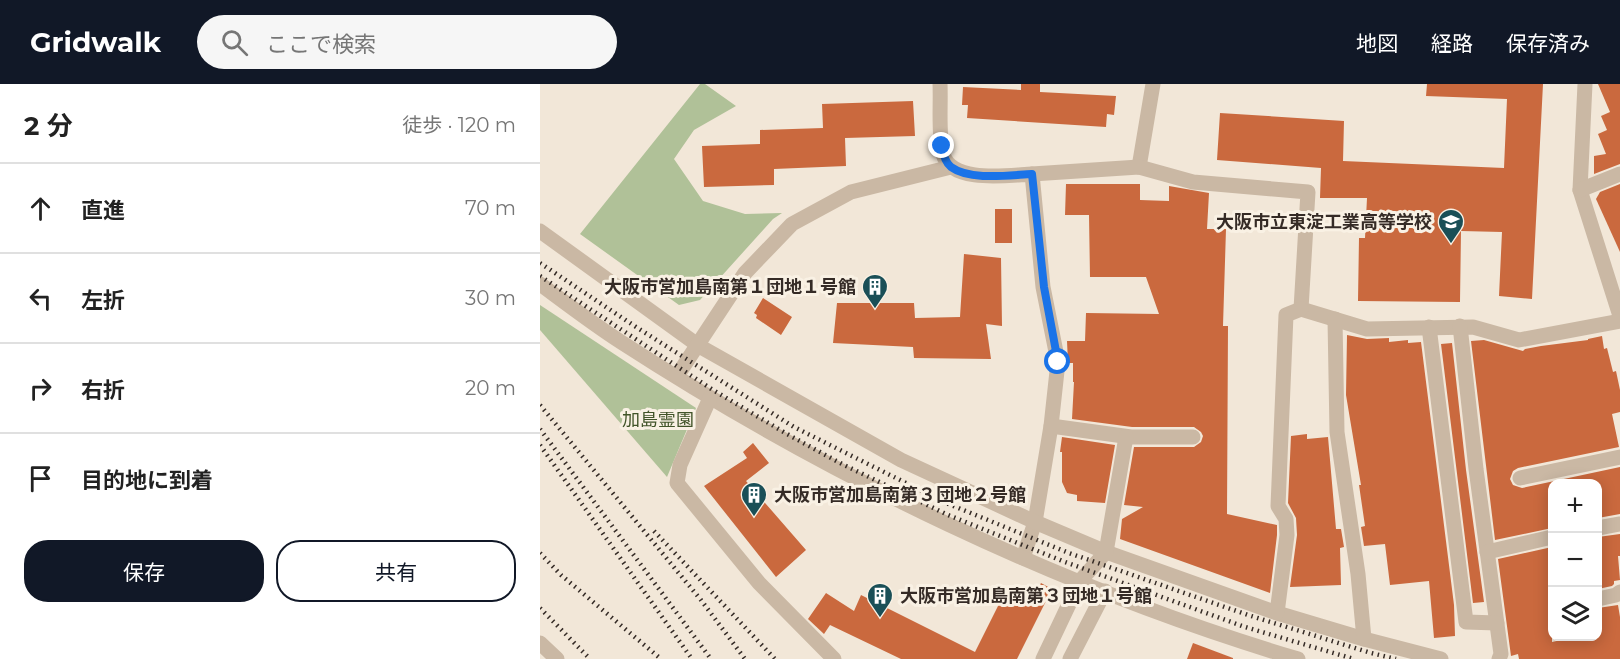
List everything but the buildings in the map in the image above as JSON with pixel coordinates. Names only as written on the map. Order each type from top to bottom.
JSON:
[{"type":"street","points":[[940,84],[944,157],[951,167],[966,174],[999,176],[1139,167],[1193,182],[1308,192],[1301,309]]},
{"type":"street","points":[[1585,84],[1580,190],[1620,316]]},
{"type":"street","points":[[1139,167],[1148,85]]},
{"type":"street","points":[[677,376],[699,346],[745,273],[792,224],[851,192],[951,167]]},
{"type":"street","points":[[1023,558],[1035,522],[1051,426],[1058,362],[1044,287],[1032,174]]},
{"type":"street","points":[[1580,190],[1620,174]]},
{"type":"street","points":[[540,231],[699,346],[901,459],[1035,522],[1106,552],[1277,612],[1364,639],[1441,659]]},
{"type":"street","points":[[540,284],[620,342],[810,456],[1023,558],[1139,606],[1298,659]]},
{"type":"street","points":[[1277,612],[1287,535],[1286,519],[1278,506],[1286,315],[1301,309],[1366,329],[1473,327],[1519,340],[1620,321]]},
{"type":"street","points":[[1335,319],[1337,432],[1358,574],[1364,639]]},
{"type":"street","points":[[1460,326],[1501,654],[1499,659]]},
{"type":"street","points":[[1429,327],[1466,622],[1497,623]]},
{"type":"street","points":[[710,398],[680,465],[678,483],[759,584],[834,659]]},
{"type":"street","points":[[1051,426],[1126,437],[1193,437]]},
{"type":"street","points":[[1105,591],[1075,657],[1045,654],[1080,581],[1106,552],[1126,437]]},
{"type":"street","points":[[1520,478],[1620,457]]},
{"type":"street","points":[[1602,527],[1620,524]]},
{"type":"street","points":[[1487,552],[1548,538]]},
{"type":"street","points":[[1602,598],[1620,592]]},
{"type":"street","points":[[540,643],[557,659]]},
{"type":"green space","points":[[700,84],[705,84],[736,106],[694,130],[674,159],[703,201],[745,214],[782,213],[773,219],[700,300],[679,305],[580,234]]},
{"type":"green space","name":"加島霊園","points":[[540,305],[696,408],[667,477],[540,330]]},
{"type":"railway","points":[[540,263],[794,427],[946,503],[1069,553],[1248,615],[1396,659]]},
{"type":"railway","points":[[540,276],[713,390],[787,434],[842,464],[948,515],[1065,562],[1245,627],[1354,659]]},
{"type":"railway","points":[[540,405],[701,600],[745,659]]},
{"type":"railway","points":[[540,429],[711,659]]},
{"type":"railway","points":[[540,445],[692,659]]},
{"type":"railway","points":[[654,531],[775,659]]},
{"type":"railway","points":[[540,553],[561,575],[661,659]]},
{"type":"railway","points":[[540,608],[590,659]]},
{"type":"place","name":"大阪市立東淀工業高等学校","points":[[1451,245]]},
{"type":"place","name":"大阪市営加島南第１団地１号館","points":[[875,310]]},
{"type":"place","name":"大阪市営加島南第３団地２号館","points":[[754,518]]},
{"type":"place","name":"大阪市営加島南第３団地１号館","points":[[880,619]]},
{"type":"route","points":[[942,146],[944,157],[951,167],[966,174],[999,176],[1032,174],[1044,287],[1058,362]]}]
